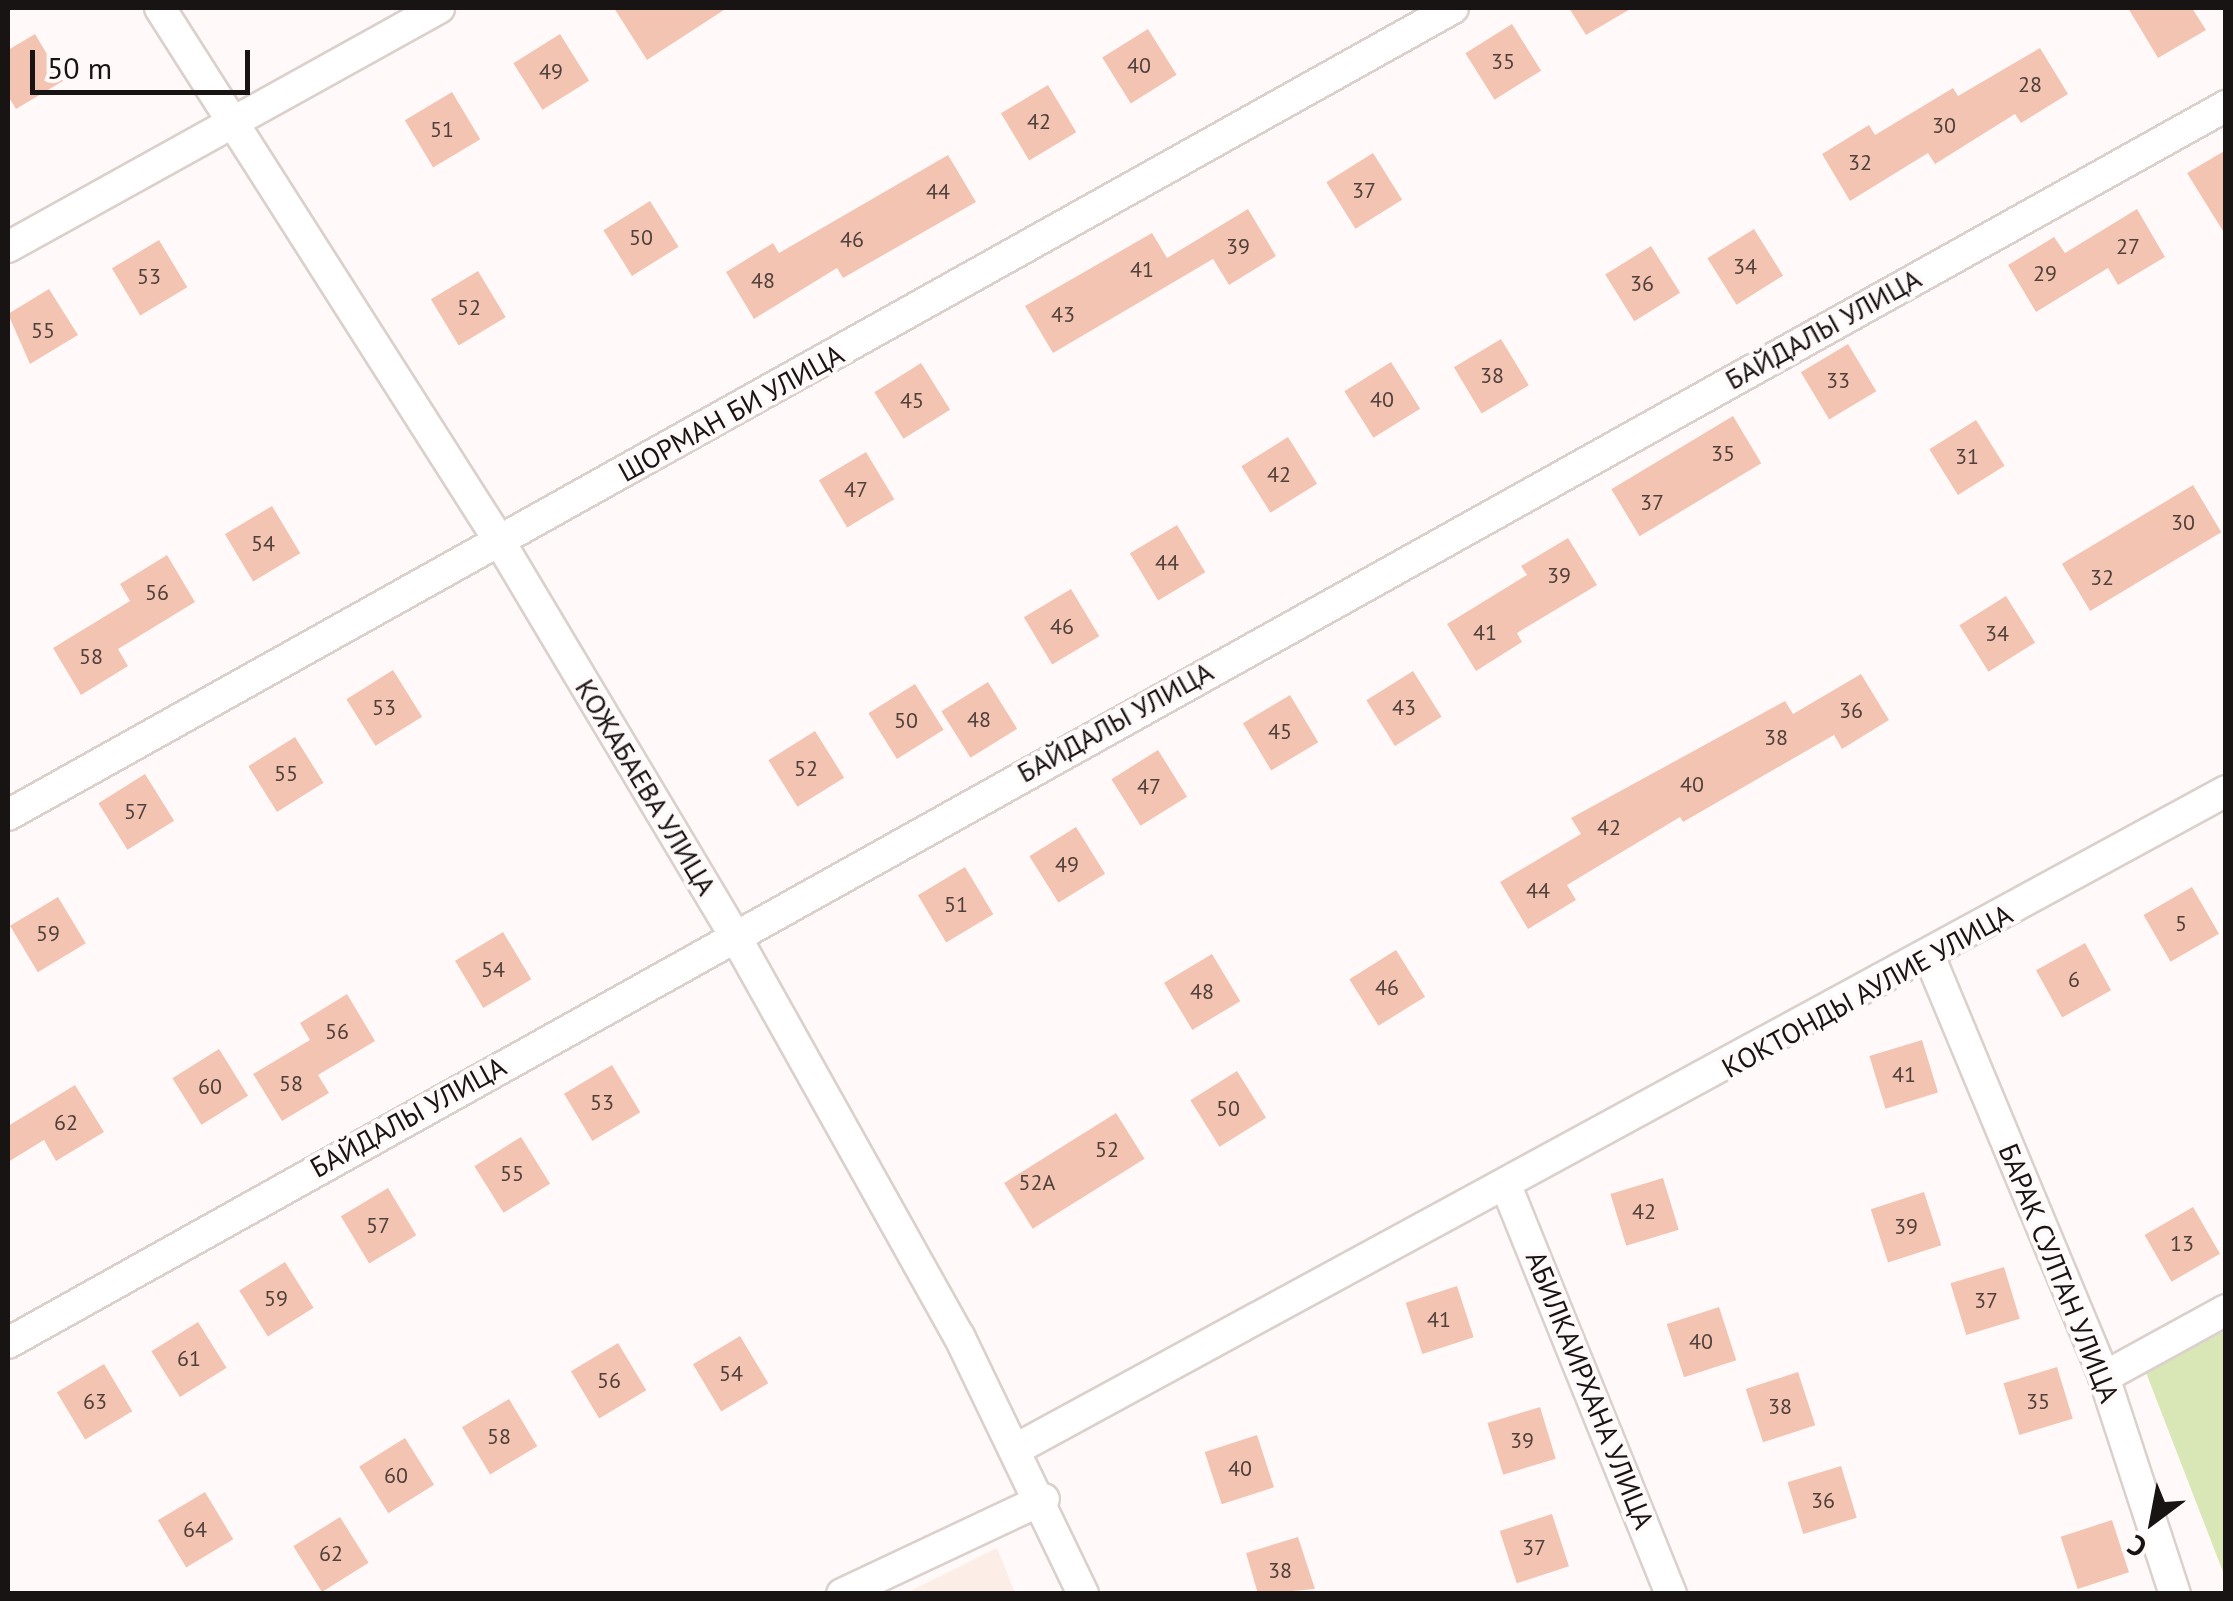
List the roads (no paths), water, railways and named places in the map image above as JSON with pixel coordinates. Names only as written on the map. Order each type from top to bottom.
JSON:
[{"type":"street","name":"КОЖАБАЕВА УЛИЦА","points":[[160,8],[500,542],[734,934],[1018,1448],[1044,1498],[1083,1594]]},
{"type":"street","points":[[8,247],[439,8]]},
{"type":"street","name":"ШОРМАН БИ УЛИЦА","points":[[8,815],[1452,8]]},
{"type":"street","name":"БАЙДАЛЫ УЛИЦА","points":[[8,1344],[734,934],[2226,106]]},
{"type":"street","name":"КОКТОНДЫ АУЛИЕ УЛИЦА","points":[[1018,1448],[1930,958],[2226,790]]},
{"type":"street","name":"БАРАК СУЛТАН УЛИЦА","points":[[1930,958],[2104,1376],[2175,1594]]},
{"type":"street","name":"АБИЛКАИРХАНА УЛИЦА","points":[[1507,1188],[1671,1594]]},
{"type":"street","points":[[2104,1376],[2226,1310]]},
{"type":"street","points":[[842,1594],[1044,1498]]}]
